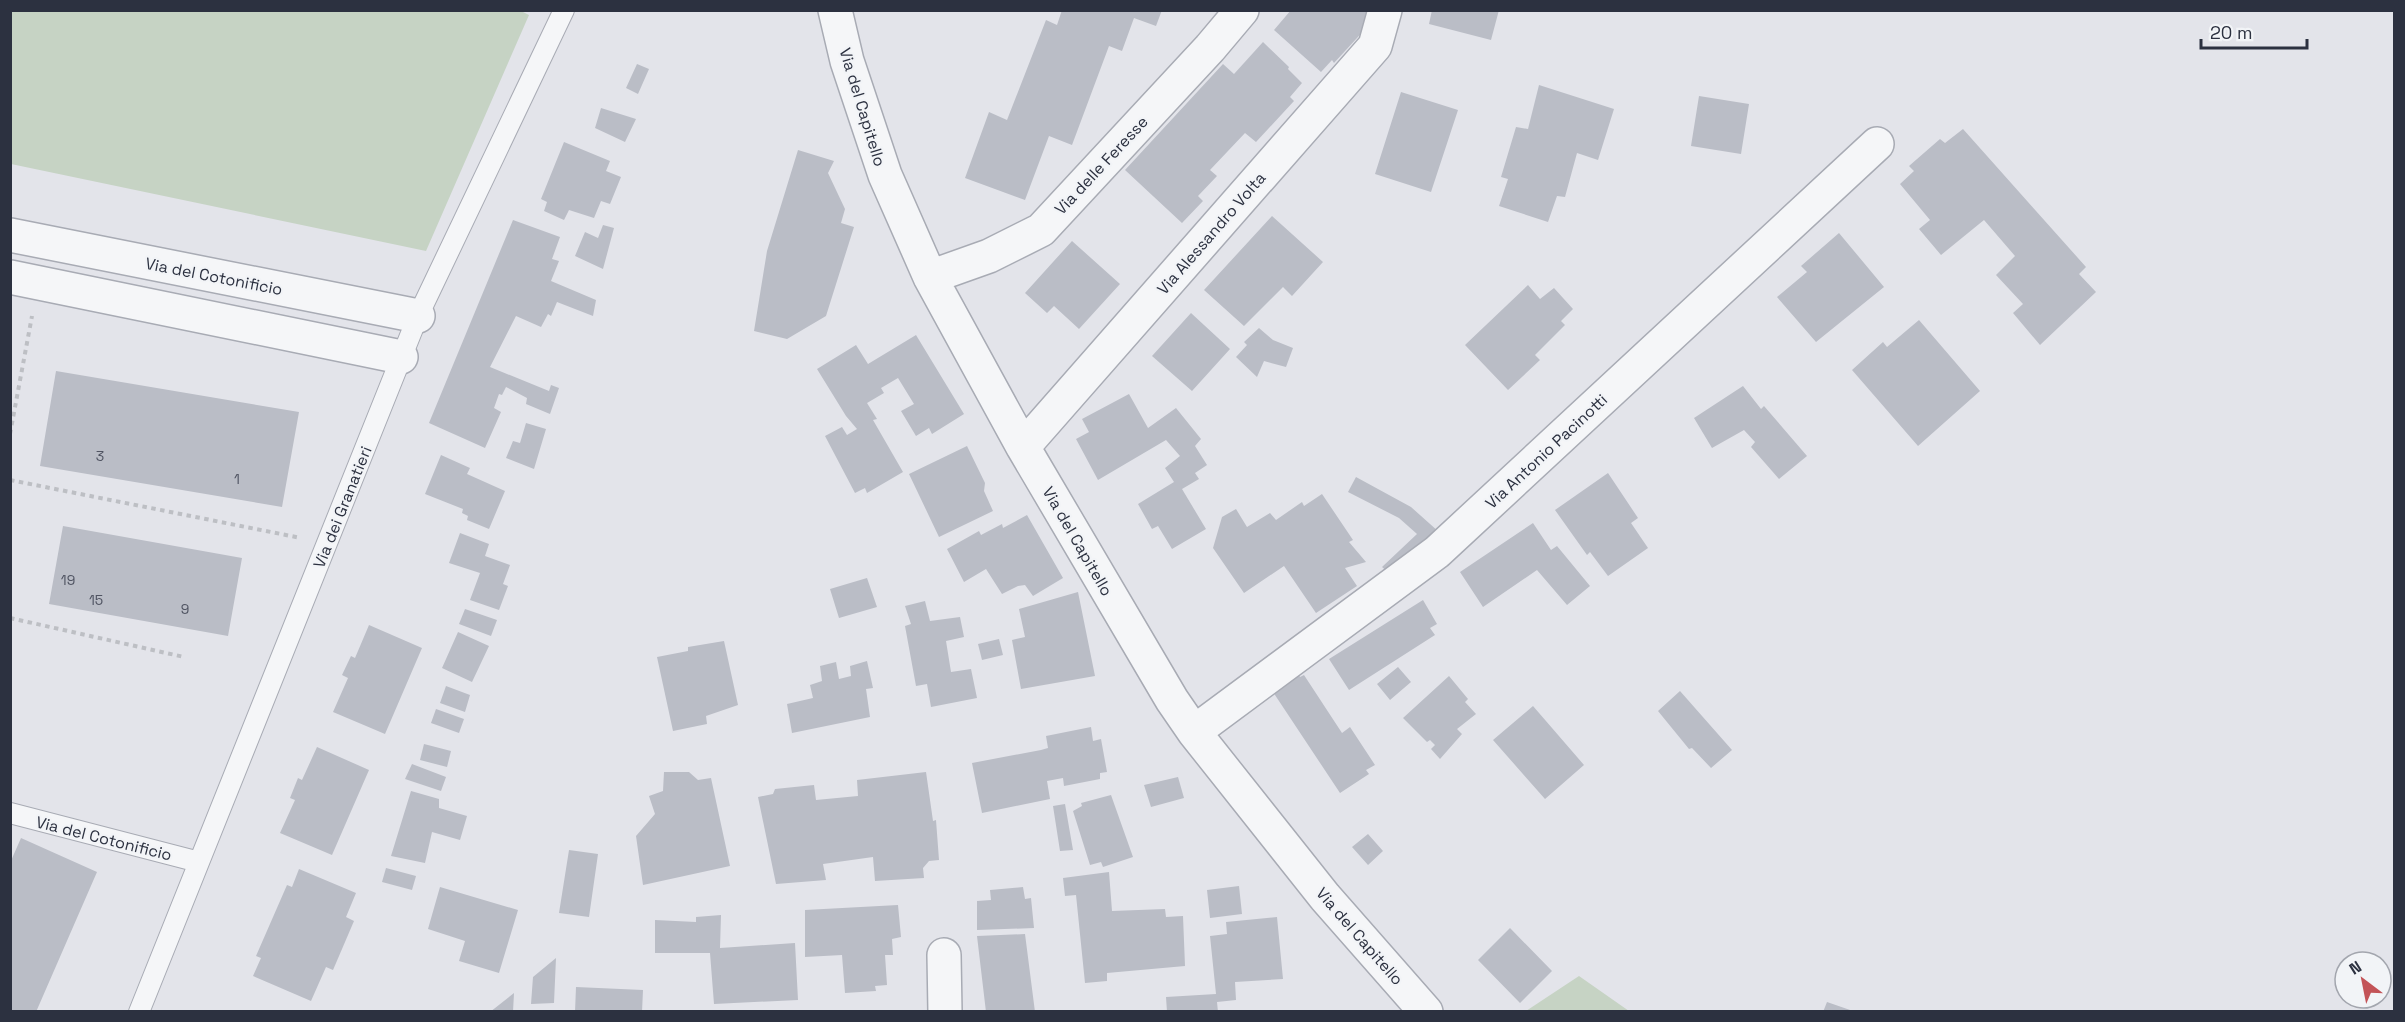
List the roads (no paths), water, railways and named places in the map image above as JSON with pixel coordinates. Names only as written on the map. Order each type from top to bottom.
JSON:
[{"type":"street","name":"Via del Capitello","points":[[835,10],[847,61],[885,175],[930,277],[1023,447],[1172,700],[1194,732],[1325,897],[1426,1011]]},
{"type":"street","name":"Via delle Feresse","points":[[930,277],[988,256],[1041,230],[1210,48],[1242,10]]},
{"type":"street","name":"Via Alessandro Volta","points":[[1023,447],[1375,46],[1385,10]]},
{"type":"street","name":"Via Antonio Pacinotti","points":[[1194,732],[1437,552],[1877,144]]},
{"type":"street","name":"Via del Cotonificio","points":[[10,235],[418,316]]},
{"type":"street","points":[[24,280],[401,357]]},
{"type":"street","points":[[944,955],[945,1011]]},
{"type":"lane","name":"Via dei Granatieri","points":[[139,1011],[418,316],[564,10]]},
{"type":"lane","name":"Via del Cotonificio","points":[[10,813],[199,862]]}]
